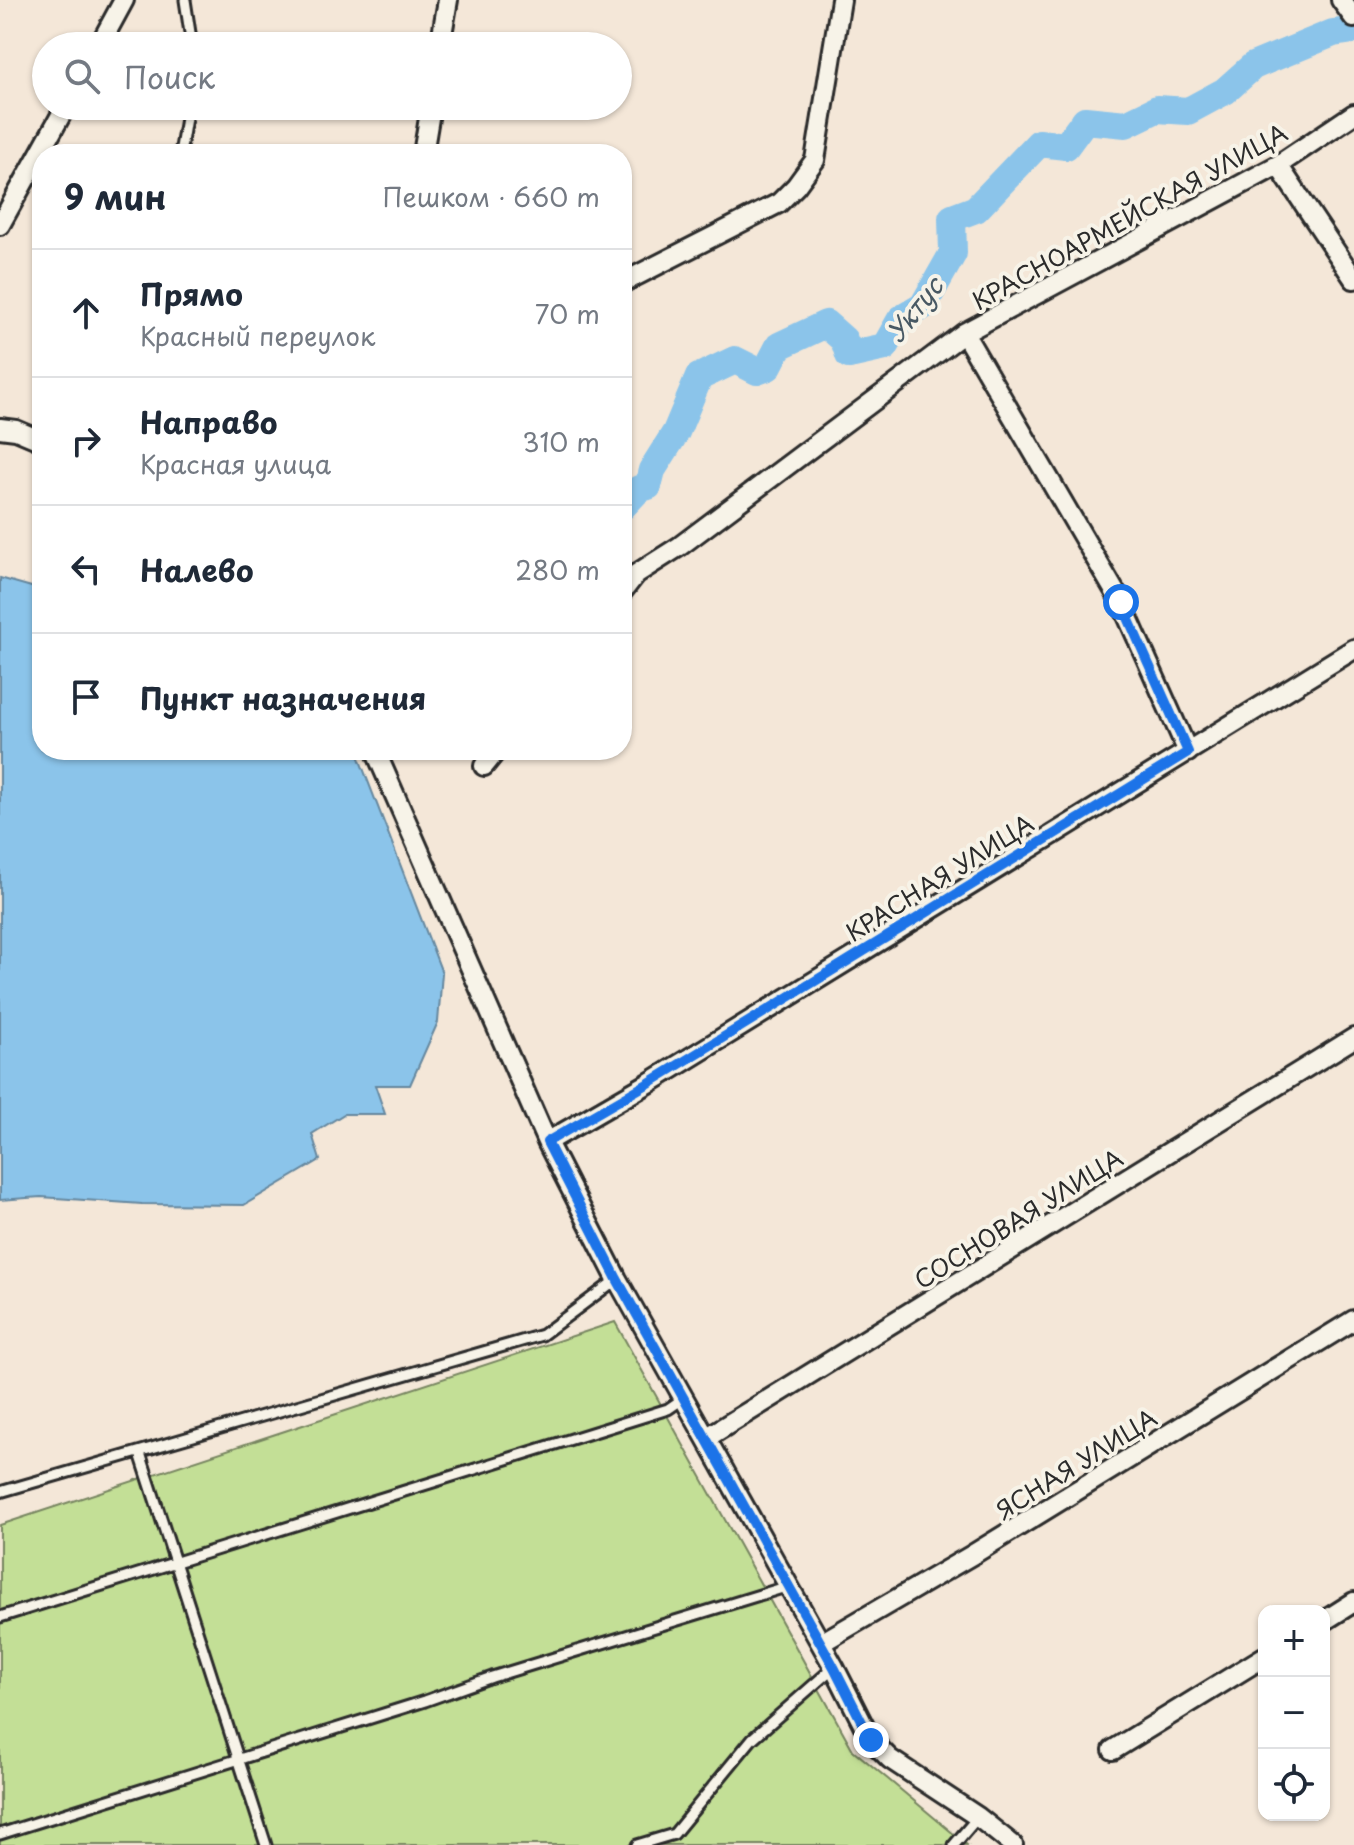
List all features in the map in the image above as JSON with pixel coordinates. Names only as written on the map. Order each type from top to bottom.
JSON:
[{"type":"street","points":[[107,32],[124,0]]},
{"type":"street","points":[[442,32],[448,0]]},
{"type":"street","points":[[632,278],[779,203],[796,186],[815,160],[841,0]]},
{"type":"street","points":[[1341,0],[1354,18]]},
{"type":"street","name":"КРАСНОАРМЕЙСКАЯ УЛИЦА","points":[[632,572],[680,546],[964,333],[1278,165],[1354,114]]},
{"type":"street","points":[[45,144],[58,120]]},
{"type":"street","points":[[425,144],[429,120]]},
{"type":"street","points":[[1278,165],[1354,279]]},
{"type":"street","points":[[0,225],[32,167]]},
{"type":"street","points":[[964,333],[1121,602],[1188,752]]},
{"type":"street","points":[[0,428],[32,437]]},
{"type":"street","name":"КРАСНАЯ УЛИЦА","points":[[547,1142],[1354,649]]},
{"type":"street","points":[[379,760],[547,1142],[617,1279],[821,1643],[871,1740],[890,1759],[978,1817],[1013,1845]]},
{"type":"street","points":[[484,766],[489,760]]},
{"type":"street","name":"СОСНОВАЯ УЛИЦА","points":[[706,1438],[1354,1038]]},
{"type":"street","name":"ЯСНАЯ УЛИЦА","points":[[821,1643],[972,1555],[1354,1320]]},
{"type":"street","points":[[1330,1617],[1354,1602]]},
{"type":"street","points":[[1113,1750],[1258,1661]]},
{"type":"lane","points":[[185,0],[190,32]]},
{"type":"lane","points":[[182,144],[186,120]]},
{"type":"lane","points":[[0,1492],[542,1335],[617,1279]]},
{"type":"lane","points":[[0,1617],[668,1409],[684,1398]]},
{"type":"lane","points":[[140,1453],[266,1845]]},
{"type":"lane","points":[[0,1834],[789,1586]]},
{"type":"lane","points":[[637,1845],[674,1834],[752,1739],[834,1667]]},
{"type":"lane","points":[[954,1845],[978,1817]]},
{"type":"green space","points":[[615,1322],[853,1750],[967,1845],[0,1845],[0,1525]]},
{"type":"water","points":[[0,578],[32,587],[32,760],[360,760],[442,973],[438,1022],[410,1085],[375,1085],[385,1114],[344,1114],[312,1134],[320,1160],[244,1205],[142,1204],[41,1197],[0,1200]]},
{"type":"waterway","name":"Уктус","points":[[632,496],[648,486],[652,470],[676,432],[699,377],[735,360],[757,371],[768,367],[779,346],[826,324],[844,340],[849,355],[885,347],[901,319],[923,306],[953,253],[952,218],[976,209],[1039,143],[1066,146],[1085,120],[1126,124],[1157,109],[1188,111],[1225,91],[1253,66],[1333,33],[1354,30]]},
{"type":"route","points":[[871,1740],[834,1667],[617,1279],[547,1142],[649,1083],[1188,752],[1121,602]]}]
